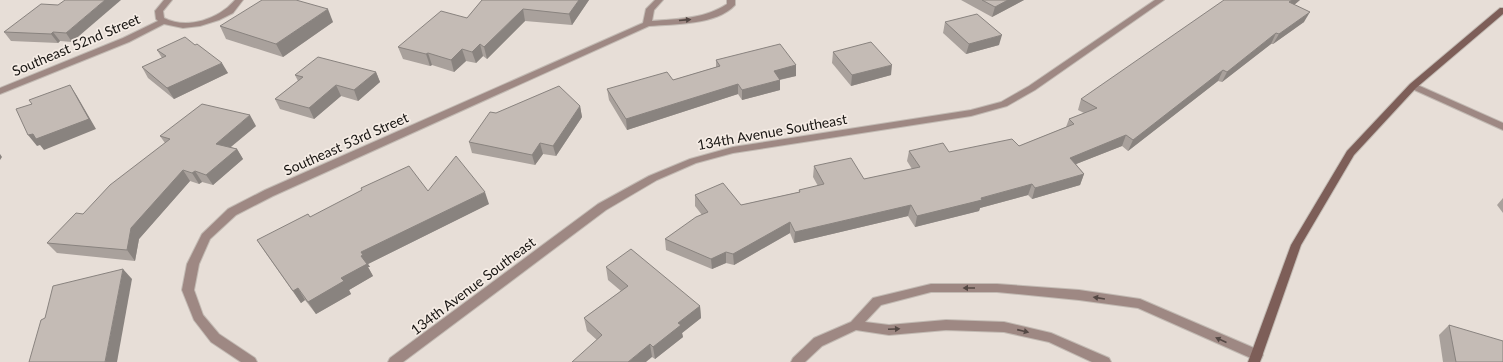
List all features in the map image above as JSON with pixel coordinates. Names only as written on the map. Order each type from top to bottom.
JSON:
[{"type":"main road","points":[[1255,359],[1296,245],[1350,153],[1413,86],[1503,10]]},
{"type":"street","name":"Southeast 52nd Street","points":[[168,0],[161,6],[158,12],[158,18],[171,25],[183,26],[209,21],[231,10],[239,0]]},
{"type":"street","points":[[647,24],[650,10],[659,0]]},
{"type":"street","name":"Southeast 53rd Street","points":[[251,362],[215,338],[198,317],[188,290],[193,264],[206,237],[232,212],[269,193],[647,24],[705,18],[720,13],[731,5],[731,0]]},
{"type":"street","name":"134th Avenue Southeast","points":[[394,362],[602,207],[653,178],[693,161],[733,150],[971,113],[1004,104],[1032,88],[1160,0]]},
{"type":"street","name":"Southeast 52nd Street","points":[[0,91],[126,40],[163,22]]},
{"type":"street","points":[[1413,86],[1503,127]]},
{"type":"street","points":[[797,362],[818,342],[855,325],[877,302],[930,288],[997,288],[1079,295],[1140,304],[1255,359]]},
{"type":"street","points":[[855,325],[889,330],[946,325],[1004,327],[1051,338],[1105,362]]},
{"type":"building","points":[[65,0],[105,0],[66,33],[53,32],[51,34],[4,32],[41,4],[58,5]]},
{"type":"building","points":[[262,0],[296,0],[328,9],[276,44],[220,26]]},
{"type":"building","points":[[482,0],[579,0],[569,14],[523,9],[484,47],[480,44],[472,52],[462,49],[451,60],[428,53],[426,54],[398,47],[441,11],[467,18]]},
{"type":"building","points":[[982,0],[1008,0],[995,7]]},
{"type":"building","points":[[1224,0],[1292,0],[1289,2],[1310,12],[1279,34],[1276,33],[1227,72],[1223,70],[1133,140],[1126,135],[1070,158],[1084,174],[1035,188],[1032,184],[981,198],[982,200],[917,216],[911,205],[795,232],[790,222],[733,254],[726,252],[711,259],[665,239],[696,217],[708,212],[695,195],[723,183],[741,205],[800,192],[799,190],[824,184],[814,166],[851,158],[864,179],[920,167],[909,151],[943,143],[949,152],[1012,139],[1019,146],[1074,124],[1069,119],[1097,108],[1081,99]]},
{"type":"building","points":[[977,14],[1002,35],[969,44],[945,22]]},
{"type":"building","points":[[185,37],[222,63],[167,88],[142,67],[166,56],[157,50]]},
{"type":"building","points":[[871,42],[892,65],[852,75],[833,52]]},
{"type":"building","points":[[780,44],[796,65],[774,71],[780,80],[742,90],[738,84],[626,119],[607,89],[667,72],[673,80],[720,66],[716,60]]},
{"type":"building","points":[[318,57],[376,72],[354,90],[336,85],[309,108],[275,99],[303,77],[295,75]]},
{"type":"building","points":[[70,85],[89,119],[36,139],[33,134],[28,135],[16,109],[32,104],[29,100]]},
{"type":"building","points":[[559,86],[580,106],[553,146],[540,143],[532,155],[469,142],[490,112],[496,113]]},
{"type":"building","points":[[202,104],[250,115],[216,144],[237,149],[206,175],[195,171],[192,173],[183,170],[131,228],[127,250],[47,243],[76,213],[83,214],[110,185],[170,139],[160,136]]},
{"type":"building","points":[[456,156],[485,192],[361,252],[363,255],[361,256],[367,264],[341,278],[344,281],[308,302],[298,288],[293,291],[257,240],[308,214],[310,217],[362,190],[361,188],[409,166],[428,191]]},
{"type":"building","points":[[631,249],[700,306],[678,323],[681,325],[653,347],[650,344],[628,362],[572,362],[602,335],[584,318],[628,286],[606,267]]},
{"type":"building","points":[[123,269],[105,362],[29,362],[41,320],[45,318],[53,286]]},
{"type":"building","points":[[1449,325],[1503,341],[1503,362],[1456,362]]}]
